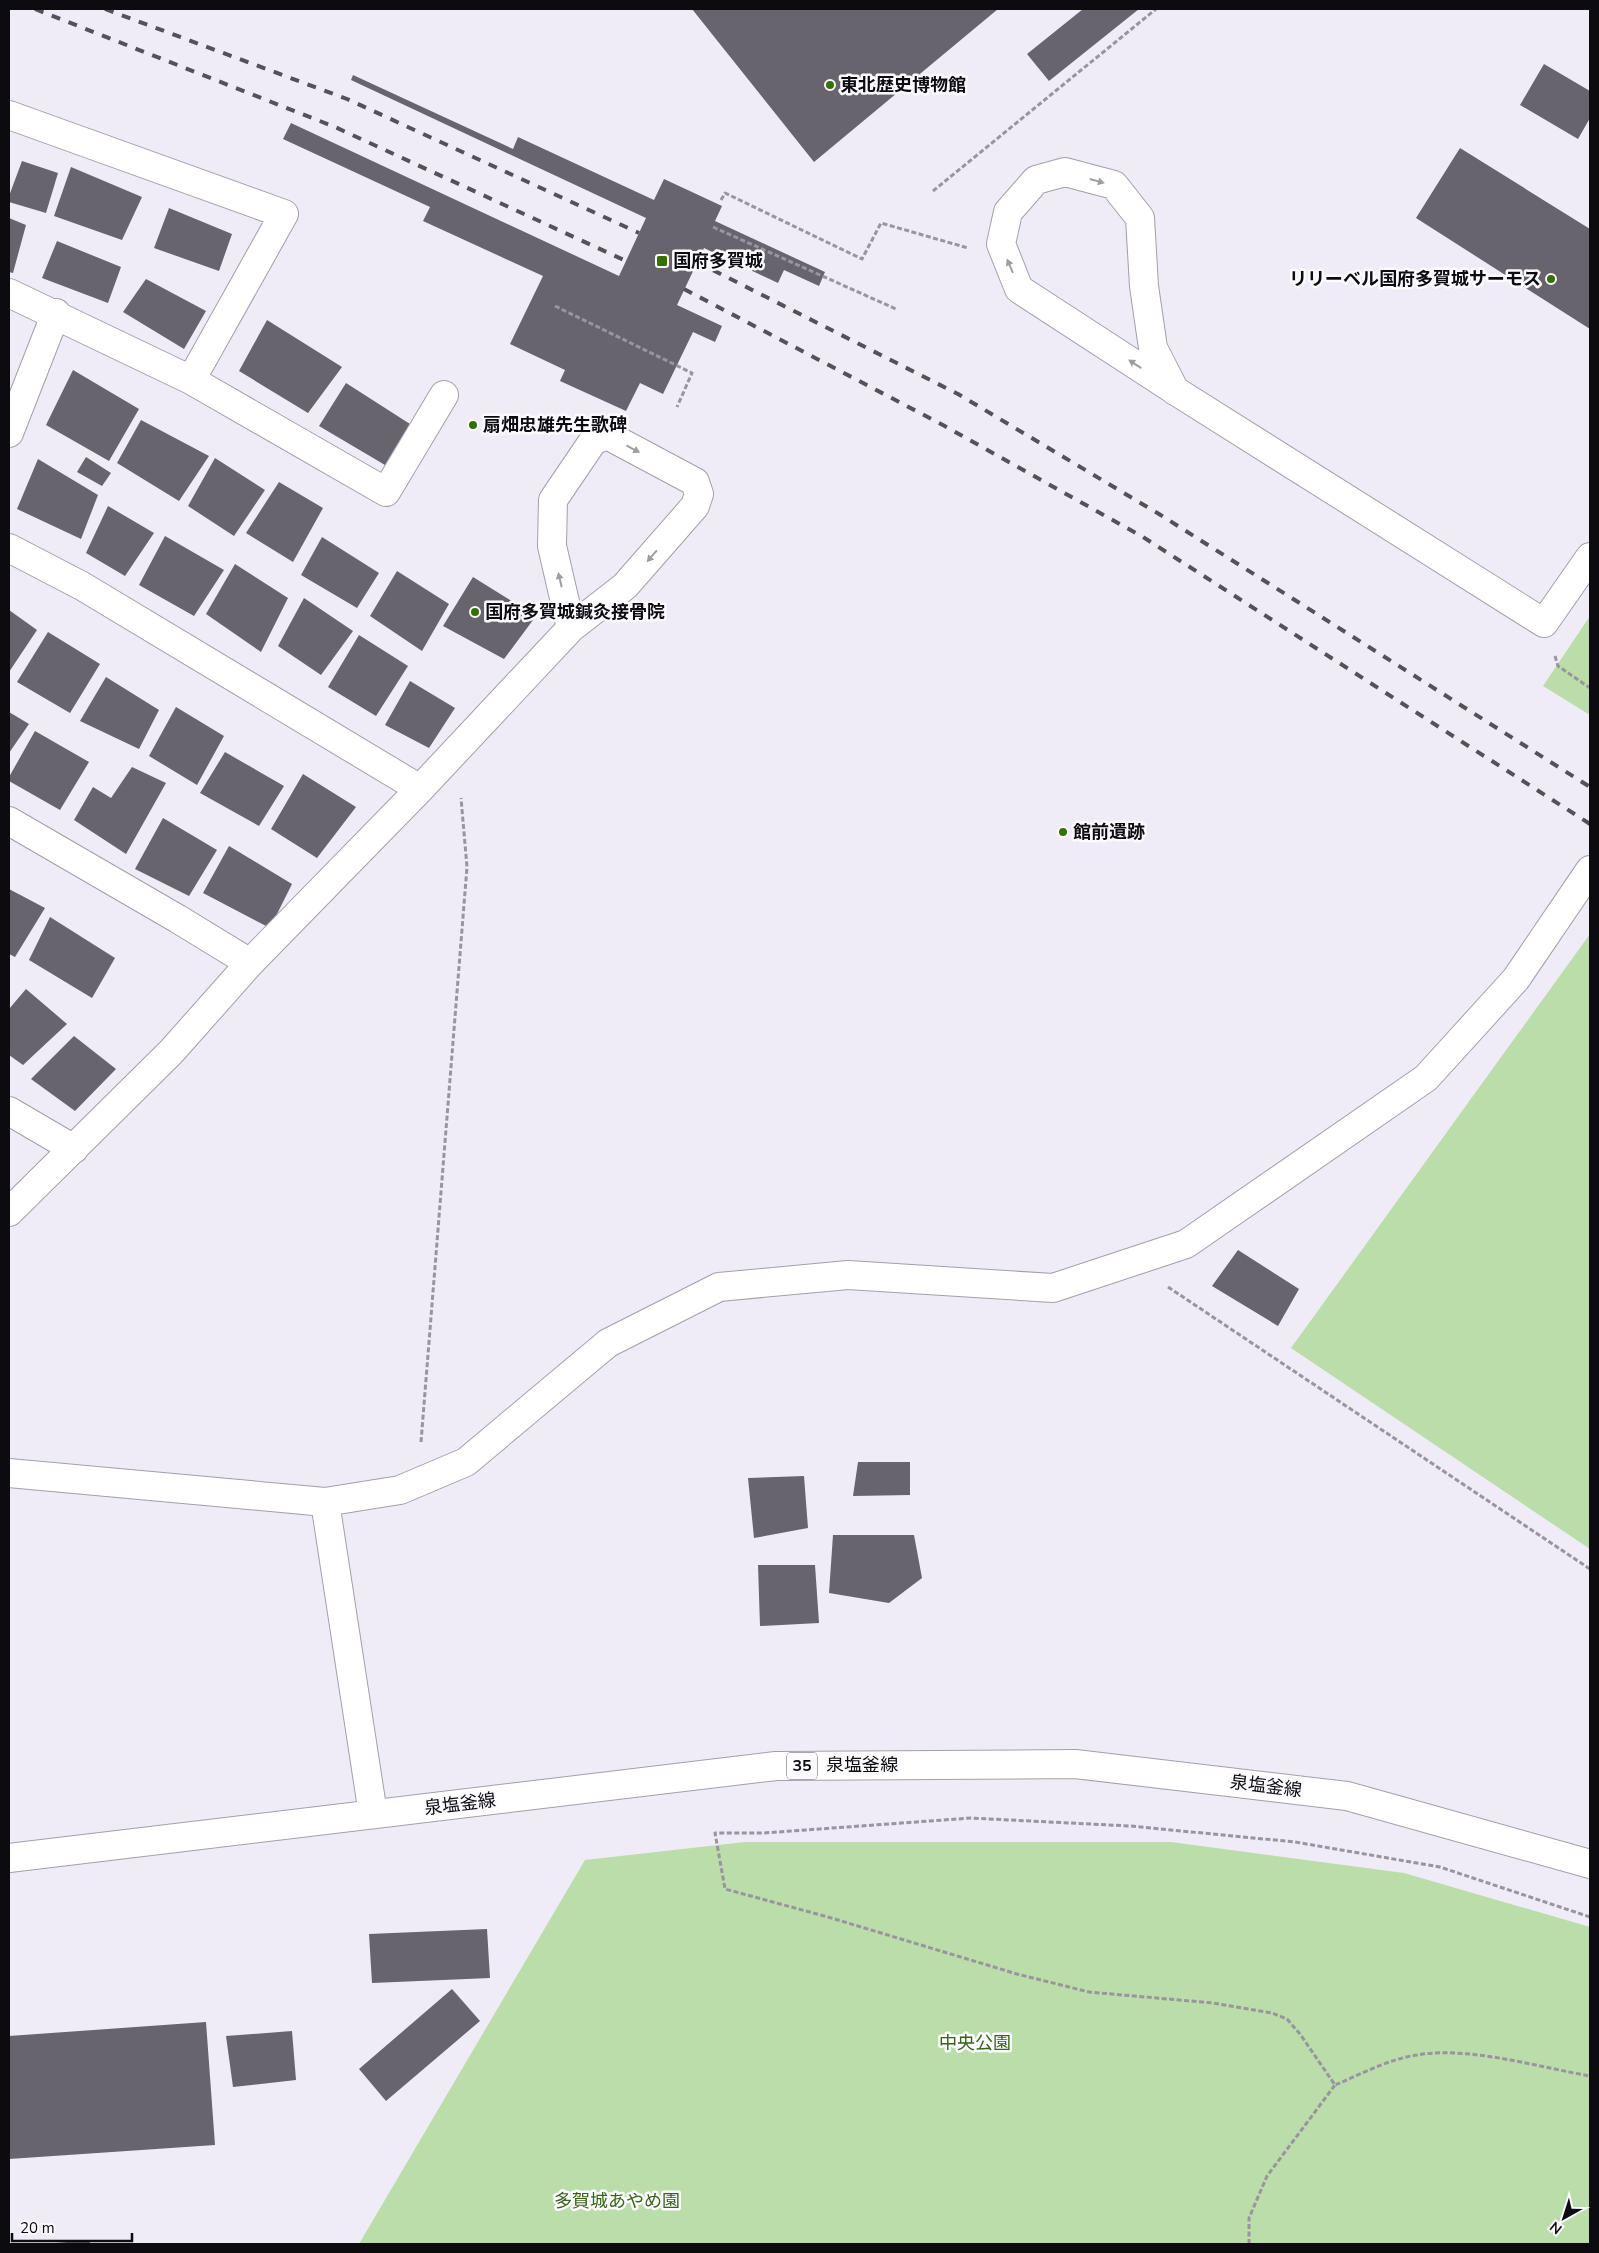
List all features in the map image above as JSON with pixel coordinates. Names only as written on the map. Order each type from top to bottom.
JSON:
[{"type":"street","points":[[9,114],[284,214],[191,380]]},
{"type":"street","points":[[1176,391],[1153,348],[1144,286],[1140,218],[1114,185],[1065,172],[1036,180],[1008,212],[1000,244],[1019,289],[1176,391],[1544,623],[1590,557]]},
{"type":"street","points":[[9,293],[191,380],[386,492],[444,395]]},
{"type":"street","points":[[9,433],[56,314]]},
{"type":"street","points":[[9,1212],[171,1052],[250,963],[420,788],[571,628],[625,586],[695,506],[700,494],[696,482],[607,435],[593,441],[552,500],[552,546],[571,628]]},
{"type":"street","points":[[9,548],[82,586],[420,788]]},
{"type":"street","points":[[9,821],[250,963]]},
{"type":"street","points":[[9,1473],[325,1502],[400,1490],[466,1462],[608,1343],[719,1288],[848,1275],[1053,1288],[1186,1244],[1426,1078],[1452,1052],[1516,979],[1590,870]]},
{"type":"street","points":[[9,1111],[74,1149]]},
{"type":"street","points":[[325,1502],[373,1814]]},
{"type":"street","name":"泉塩釜線","points":[[9,1858],[776,1766],[1074,1764],[1347,1796],[1590,1864]]},
{"type":"path","points":[[933,191],[1156,9]]},
{"type":"path","points":[[721,200],[725,193],[862,259],[881,224],[969,248]]},
{"type":"path","points":[[713,227],[896,309]]},
{"type":"path","points":[[555,306],[692,373],[677,407]]},
{"type":"path","points":[[1544,623],[1558,666],[1590,688]]},
{"type":"path","points":[[418,1482],[467,867],[456,748]]},
{"type":"path","points":[[1130,1262],[1590,1569]]},
{"type":"path","points":[[1335,2085],[1294,2027],[1287,2020],[1272,2013],[1213,2003],[1089,1992],[1017,1974],[828,1917],[725,1890],[715,1833],[764,1834],[971,1818],[1140,1827],[1295,1842],[1440,1867],[1590,1917]]},
{"type":"path","points":[[1249,2244],[1249,2218],[1267,2176],[1335,2085],[1373,2069],[1417,2054],[1465,2053],[1590,2076]]},
{"type":"green space","points":[[1590,616],[1590,715],[1543,686]]},
{"type":"green space","points":[[1590,934],[1590,1549],[1291,1348]]},
{"type":"green space","name":"中央公園","points":[[745,1842],[1171,1842],[1404,1873],[1590,1927],[1590,2244],[359,2244],[585,1860]]},
{"type":"building","name":"東北歴史博物館","points":[[692,9],[998,9],[814,162]]},
{"type":"building","points":[[1083,9],[1139,9],[1049,81],[1027,54]]},
{"type":"building","points":[[1544,64],[1590,91],[1590,118],[1578,139],[1520,105]]},
{"type":"building","name":"国府多賀城","points":[[353,75],[513,149],[518,137],[654,200],[664,179],[722,206],[715,221],[825,272],[819,286],[784,270],[778,283],[704,248],[677,305],[722,326],[715,342],[693,332],[663,394],[640,383],[626,411],[560,381],[565,370],[510,344],[543,276],[423,221],[430,207],[283,139],[291,123],[619,276],[646,218],[351,80]]},
{"type":"building","name":"リリーベル国府多賀城サーモス","points":[[1460,148],[1590,229],[1590,329],[1416,218]]},
{"type":"building","points":[[22,161],[58,173],[46,213],[9,202],[9,196]]},
{"type":"building","points":[[71,167],[142,197],[122,240],[54,216]]},
{"type":"building","points":[[169,208],[232,234],[219,271],[154,248]]},
{"type":"building","points":[[9,218],[26,225],[13,273],[9,272]]},
{"type":"building","points":[[57,241],[121,267],[108,303],[42,278]]},
{"type":"building","points":[[146,279],[206,311],[184,349],[123,312]]},
{"type":"building","points":[[267,320],[342,367],[308,413],[239,371]]},
{"type":"building","points":[[73,370],[139,409],[109,461],[46,425]]},
{"type":"building","points":[[346,383],[410,424],[385,465],[319,426]]},
{"type":"building","points":[[141,420],[209,456],[179,501],[117,463]]},
{"type":"building","points":[[86,457],[111,473],[102,486],[77,472]]},
{"type":"building","points":[[215,458],[265,490],[234,536],[188,506]]},
{"type":"building","points":[[38,459],[98,495],[81,539],[17,509]]},
{"type":"building","points":[[279,482],[323,508],[293,562],[246,533]]},
{"type":"building","points":[[108,506],[154,533],[125,576],[86,553]]},
{"type":"building","points":[[165,536],[224,570],[194,616],[139,585]]},
{"type":"building","points":[[322,537],[379,573],[357,608],[301,575]]},
{"type":"building","points":[[235,564],[288,598],[261,652],[206,614]]},
{"type":"building","points":[[397,571],[449,604],[422,651],[370,616]]},
{"type":"building","points":[[473,577],[536,616],[504,659],[443,626]]},
{"type":"building","points":[[304,598],[353,631],[321,675],[278,646]]},
{"type":"building","points":[[9,610],[37,630],[9,672]]},
{"type":"building","points":[[48,632],[100,664],[70,713],[17,682]]},
{"type":"building","points":[[359,635],[408,666],[376,716],[328,687]]},
{"type":"building","points":[[106,677],[159,710],[139,749],[80,721]]},
{"type":"building","points":[[410,681],[455,708],[429,748],[385,725]]},
{"type":"building","points":[[176,707],[224,736],[197,785],[149,756]]},
{"type":"building","points":[[9,712],[29,724],[9,753]]},
{"type":"building","points":[[35,731],[89,762],[60,810],[9,781],[9,777]]},
{"type":"building","points":[[225,752],[284,786],[259,826],[200,793]]},
{"type":"building","points":[[132,767],[166,783],[126,854],[74,820],[93,787],[111,798]]},
{"type":"building","points":[[303,774],[356,807],[317,858],[271,829]]},
{"type":"building","points":[[163,818],[217,850],[189,896],[135,869]]},
{"type":"building","points":[[229,846],[292,884],[270,928],[203,893]]},
{"type":"building","points":[[9,889],[45,908],[15,957],[9,954]]},
{"type":"building","points":[[50,917],[115,958],[92,998],[29,960]]},
{"type":"building","points":[[26,989],[67,1024],[23,1065],[9,1055],[9,1009]]},
{"type":"building","points":[[74,1036],[116,1069],[75,1111],[31,1079]]},
{"type":"building","points":[[1238,1250],[1299,1289],[1278,1326],[1212,1286]]},
{"type":"building","points":[[858,1462],[910,1462],[910,1495],[853,1496]]},
{"type":"building","points":[[804,1476],[808,1528],[754,1538],[748,1478]]},
{"type":"building","points":[[833,1535],[914,1535],[922,1578],[889,1603],[829,1593]]},
{"type":"building","points":[[758,1565],[815,1565],[819,1623],[760,1626]]},
{"type":"building","points":[[487,1929],[490,1978],[372,1983],[369,1934]]},
{"type":"building","points":[[452,1989],[480,2021],[386,2101],[359,2069]]},
{"type":"building","points":[[206,2022],[215,2145],[9,2159],[9,2036]]},
{"type":"building","points":[[292,2031],[296,2080],[233,2087],[226,2036]]},
{"type":"building","points":[[90,2240],[90,2244],[56,2243]]},
{"type":"railway","points":[[35,9],[335,127],[626,261]]},
{"type":"railway","points":[[105,9],[347,99],[639,233]]},
{"type":"railway","points":[[697,262],[958,394],[1159,514],[1590,787]]},
{"type":"railway","points":[[684,289],[941,424],[1143,537],[1590,824]]},
{"type":"place","name":"東北歴史博物館","points":[[830,85]]},
{"type":"place","name":"国府多賀城","points":[[662,261]]},
{"type":"place","name":"リリーベル国府多賀城サーモス","points":[[1551,279]]},
{"type":"place","name":"扇畑忠雄先生歌碑","points":[[473,425]]},
{"type":"place","name":"国府多賀城鍼灸接骨院","points":[[475,612]]},
{"type":"place","name":"館前遺跡","points":[[1063,832]]},
{"type":"park label","name":"多賀城あやめ園","points":[[617,2201]]}]
